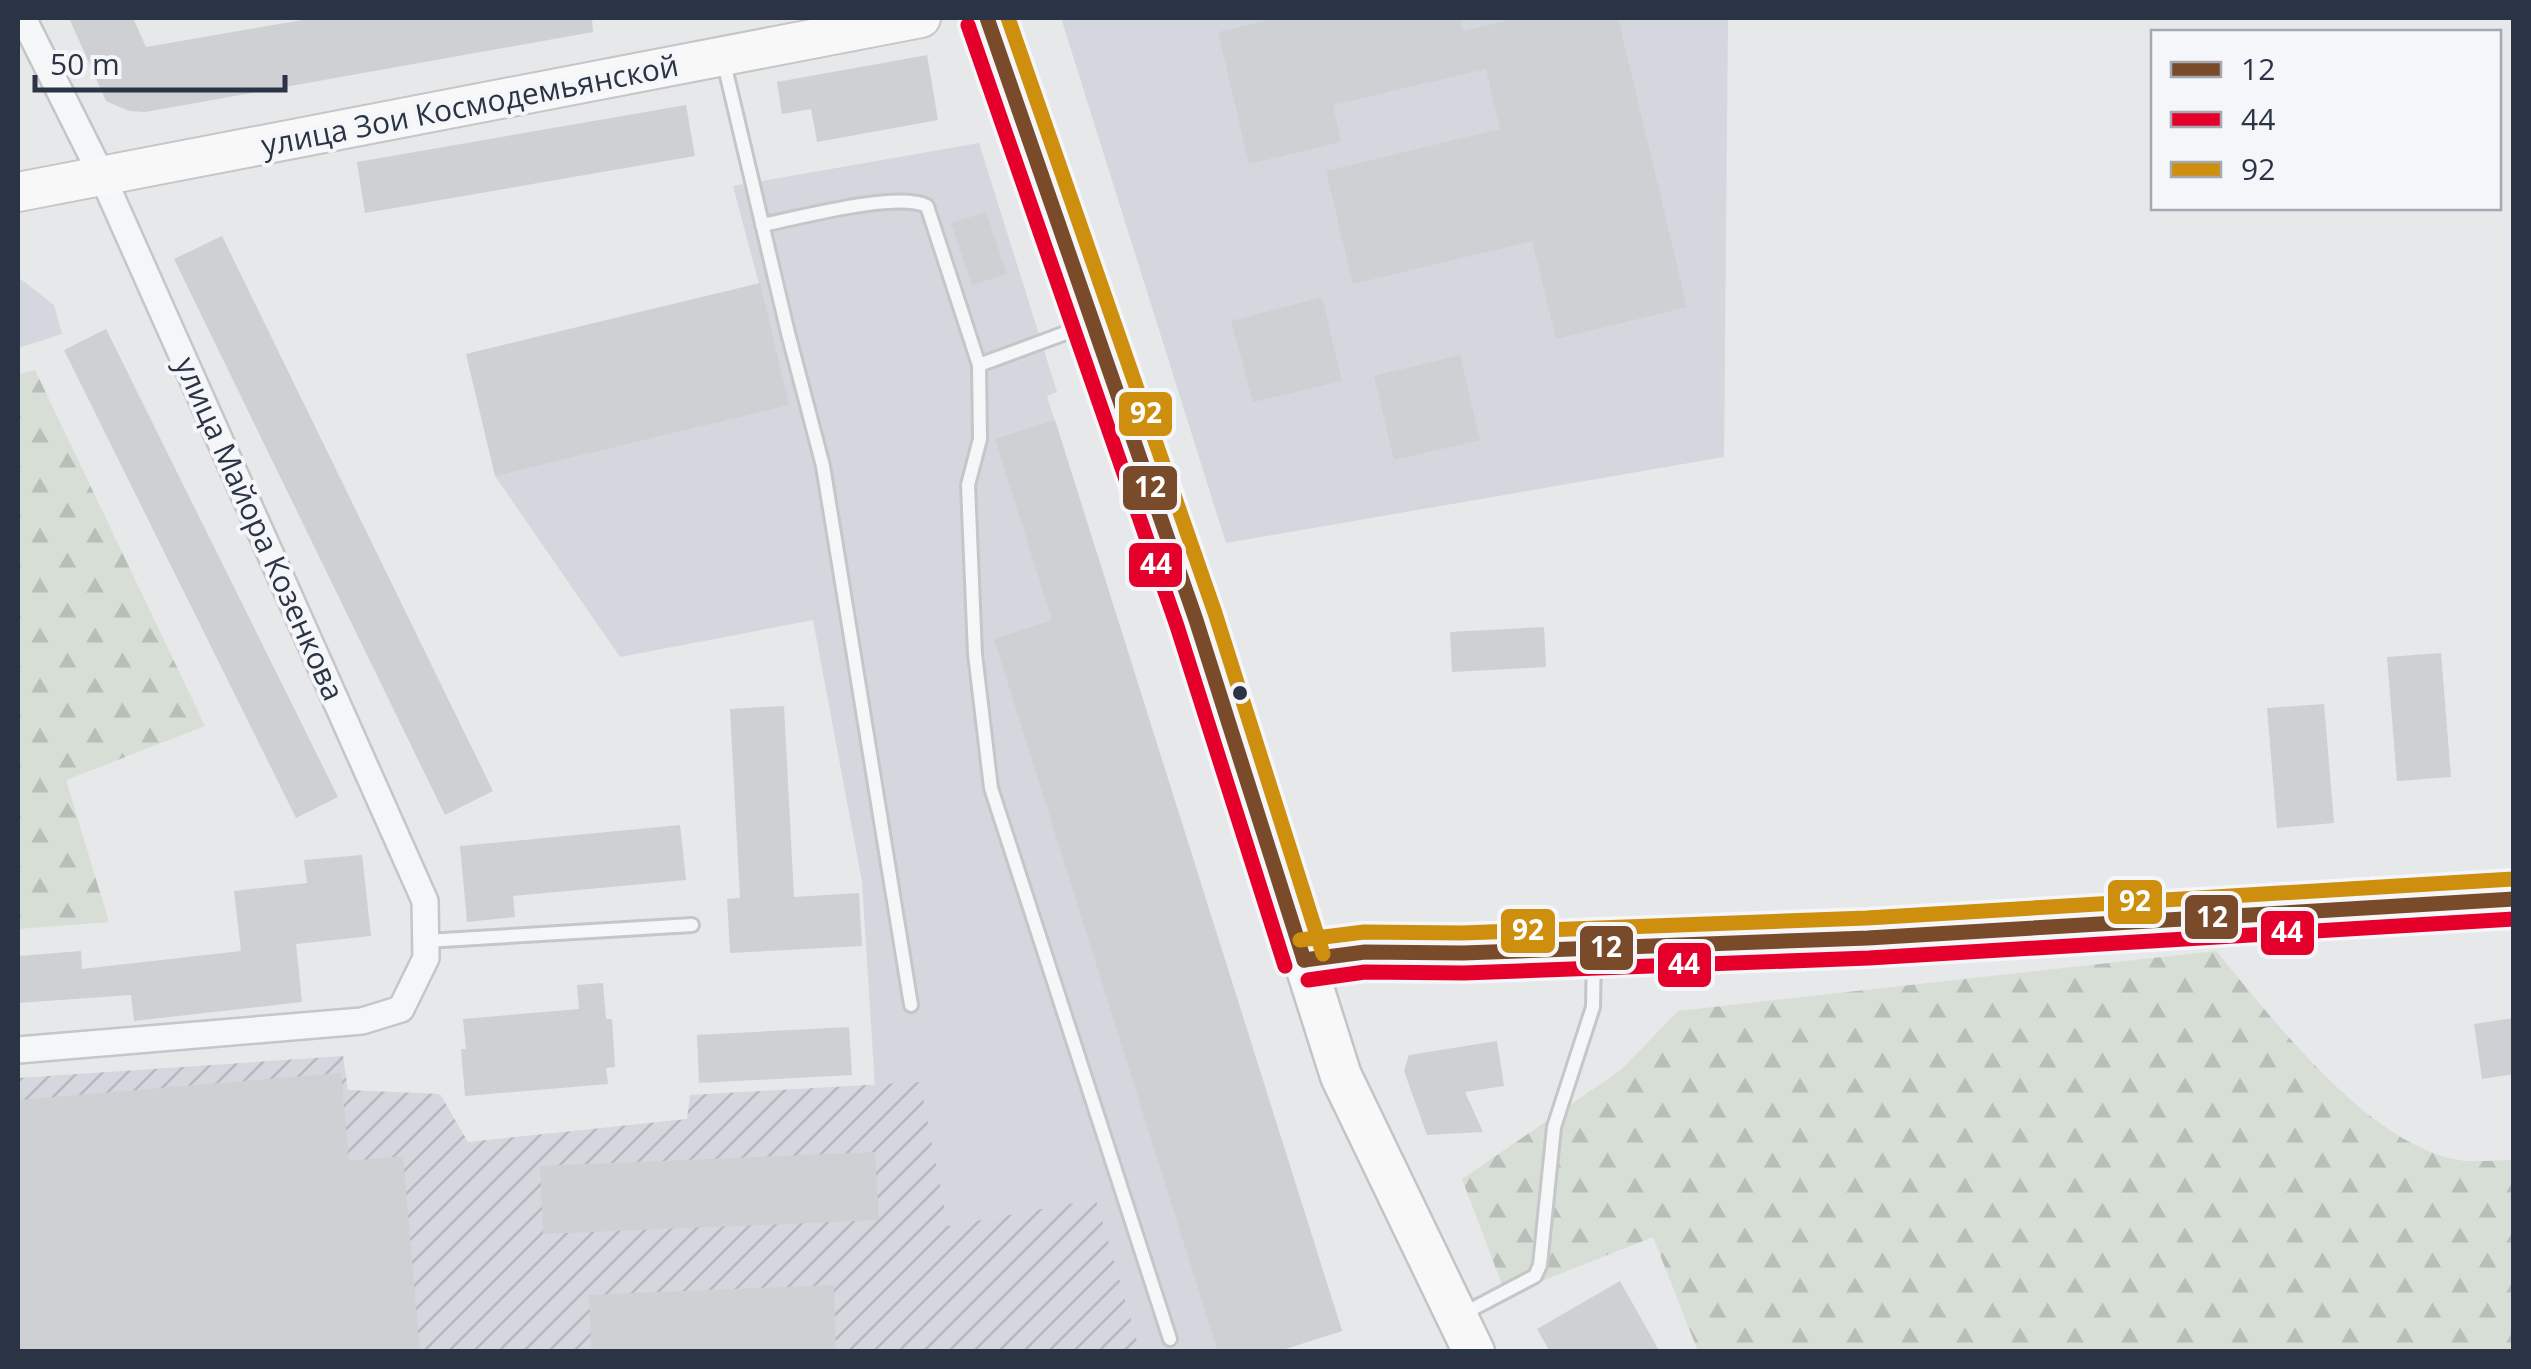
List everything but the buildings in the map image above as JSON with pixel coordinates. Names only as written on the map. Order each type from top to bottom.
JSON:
[{"type":"main road","name":"улица Зои Космодемьянской","points":[[18,192],[921,18]]},
{"type":"main road","points":[[987,18],[1196,620],[1341,1076],[1466,1334]]},
{"type":"main road","points":[[1304,960],[1359,950],[1442,954],[1778,938],[1868,938],[2514,899]]},
{"type":"street","name":"улица Майора Козенкова","points":[[18,1050],[362,1022],[401,1010],[426,958],[425,901],[103,178],[24,18]]},
{"type":"lane","points":[[723,57],[823,466],[911,1005]]},
{"type":"lane","points":[[762,225],[894,200],[917,201],[927,206],[979,365],[980,439],[968,485],[975,654],[991,788],[1170,1339]]},
{"type":"lane","points":[[979,365],[1093,322]]},
{"type":"lane","points":[[426,941],[692,925]]},
{"type":"lane","points":[[1466,1334],[1535,1276],[1540,1266],[1554,1128],[1593,1006],[1594,946]]},
{"type":"shaded area","points":[[1061,18],[1728,18],[1724,457],[1226,543]]},
{"type":"shaded area","points":[[979,143],[1057,392],[1047,396],[1342,1331],[1276,1351],[1140,1351],[1096,1199],[948,1226],[920,1083],[875,1087],[862,882],[813,620],[620,657],[495,476],[759,284],[733,186]]},
{"type":"shaded area","points":[[18,277],[54,305],[62,334],[18,348]]},
{"type":"shaded area","points":[[343,1056],[348,1090],[440,1094],[468,1142],[687,1119],[690,1095],[920,1082],[948,1226],[1096,1199],[1140,1351],[18,1352],[18,1078]]},
{"type":"green space","points":[[35,370],[205,726],[66,780],[109,922],[18,929],[18,374]]},
{"type":"green space","points":[[2216,951],[2325,1075],[2391,1131],[2425,1150],[2459,1160],[2513,1160],[2513,1351],[1698,1351],[1653,1237],[1506,1295],[1462,1179],[1621,1070],[1678,1011]]},
{"type":"transit line","name":"12","points":[[987,18],[1196,620],[1304,960]]},
{"type":"transit line","name":"92","points":[[1008,18],[1215,613],[1323,954]]},
{"type":"transit line","name":"44","points":[[968,25],[1177,626],[1285,966]]},
{"type":"transit line","name":"92","points":[[1300,940],[1364,932],[1462,933],[1867,918],[2513,879]]},
{"type":"transit line","name":"12","points":[[1304,960],[1365,952],[1463,953],[1868,938],[2514,899]]},
{"type":"transit line","name":"44","points":[[1308,980],[1365,972],[1464,973],[1869,958],[2514,919]]}]
